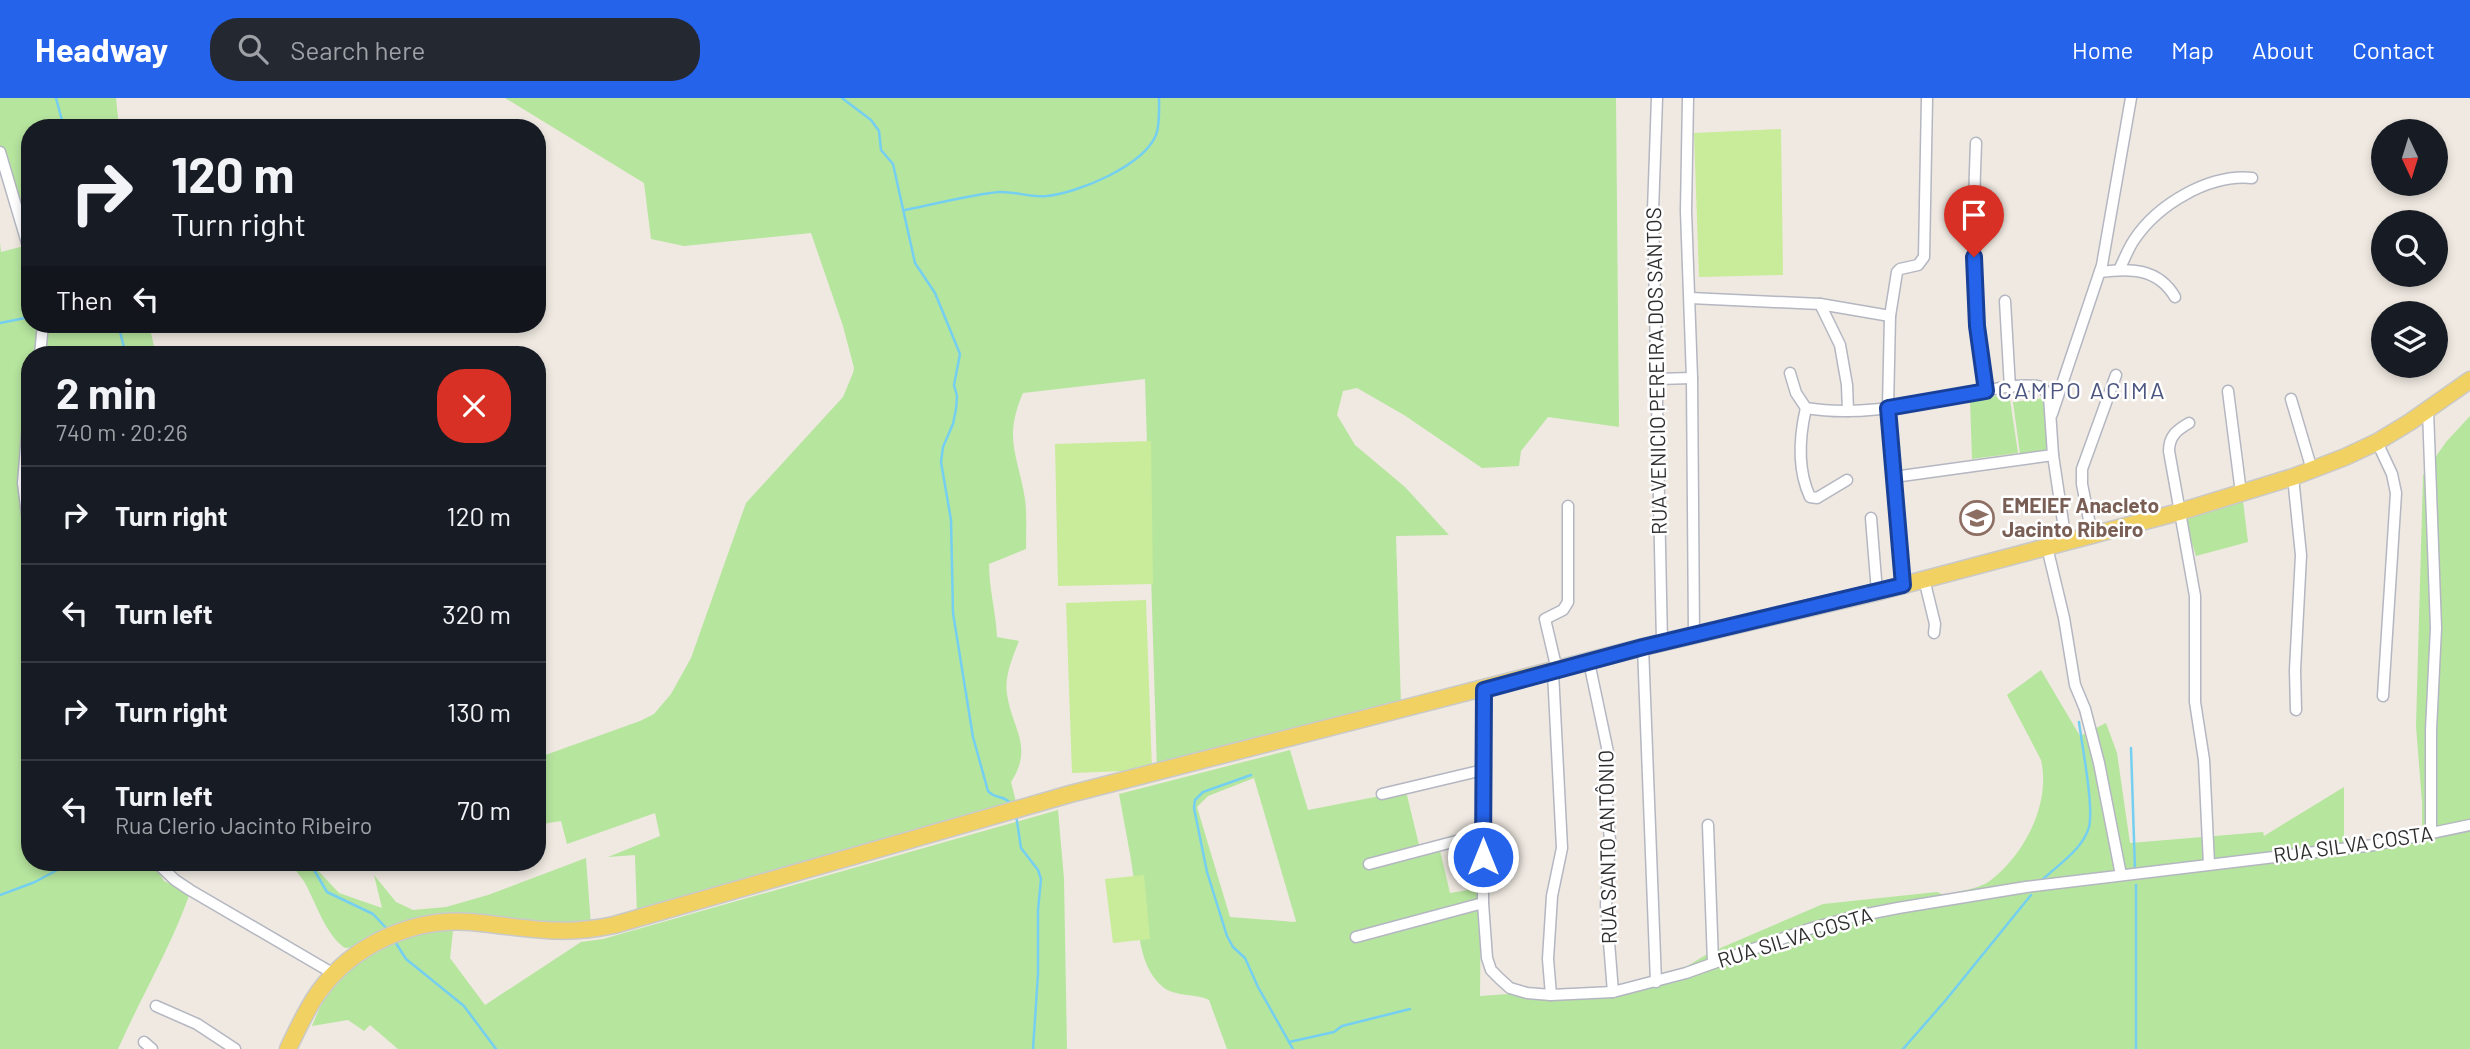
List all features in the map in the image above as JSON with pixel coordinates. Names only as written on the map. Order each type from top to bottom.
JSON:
[{"type":"main road","points":[[288,1049],[318,993],[334,974],[359,953],[378,942],[423,924],[469,922],[548,932],[590,930],[614,925],[1070,794],[1484,690],[1643,647],[1877,592],[2179,512],[2293,477],[2377,442],[2470,380]]},
{"type":"street","name":"RUA VENICIO PEREIRA DOS SANTOS","points":[[1657,98],[1653,211],[1662,643]]},
{"type":"street","points":[[1688,98],[1685,189],[1692,378],[1695,635]]},
{"type":"street","points":[[1903,585],[1888,408],[1890,316],[1897,272],[1918,265],[1924,257],[1927,98]]},
{"type":"street","points":[[2050,418],[2100,272],[2131,98]]},
{"type":"street","points":[[1976,143],[1974,248],[1977,326],[1986,391]]},
{"type":"street","points":[[0,152],[21,223]]},
{"type":"street","points":[[2119,270],[2134,240],[2160,213],[2209,183],[2231,178],[2252,178]]},
{"type":"street","points":[[2100,272],[2138,271],[2157,276],[2175,297]]},
{"type":"street","points":[[1690,298],[1819,304],[1890,316]]},
{"type":"street","points":[[2005,302],[2010,388]]},
{"type":"street","points":[[1819,304],[1840,345],[1847,385],[1848,411]]},
{"type":"street","points":[[1790,373],[1796,393],[1806,408],[1800,457],[1802,473],[1811,497],[1817,498],[1847,480]]},
{"type":"street","points":[[2092,535],[2082,484],[2082,468],[2116,375]]},
{"type":"street","points":[[1657,379],[1692,378]]},
{"type":"street","points":[[1806,408],[1848,411],[1888,408],[1986,391],[2042,387],[2049,396],[2053,455],[2066,542]]},
{"type":"street","points":[[2228,391],[2241,493]]},
{"type":"street","points":[[2291,399],[2312,470]]},
{"type":"street","points":[[2428,410],[2436,628],[2431,730],[2431,834]]},
{"type":"street","points":[[2189,423],[2179,429],[2169,443],[2195,596],[2195,702],[2204,760],[2209,864]]},
{"type":"street","points":[[2377,442],[2392,474],[2396,493],[2383,696]]},
{"type":"street","points":[[1895,477],[2053,455]]},
{"type":"street","points":[[2293,477],[2300,528],[2301,566],[2295,670],[2296,710]]},
{"type":"street","points":[[1551,995],[1548,959],[1552,896],[1562,848],[1555,671],[1545,619],[1563,610],[1568,603],[1568,506]]},
{"type":"street","points":[[1871,518],[1877,592]]},
{"type":"street","points":[[2047,547],[2064,618],[2075,685],[2085,709],[2099,763],[2121,875]]},
{"type":"street","points":[[1924,579],[1935,624],[1934,633]]},
{"type":"street","points":[[1643,647],[1656,982]]},
{"type":"street","name":"RUA SANTO ANTÔNIO","points":[[1589,662],[1608,752],[1606,790],[1610,841],[1606,905],[1613,992]]},
{"type":"street","name":"RUA SILVA COSTA","points":[[1484,690],[1483,903],[1487,958],[1491,970],[1510,988],[1527,993],[1551,995],[1613,992],[1656,982],[1852,916],[2026,887],[2374,845],[2470,825]]},
{"type":"street","points":[[1382,794],[1483,770]]},
{"type":"street","points":[[1708,825],[1713,962]]},
{"type":"street","points":[[1369,864],[1483,834]]},
{"type":"street","points":[[165,871],[190,890],[334,974]]},
{"type":"street","points":[[1356,937],[1483,903]]},
{"type":"street","points":[[156,1006],[197,1024],[235,1049]]},
{"type":"green space","points":[[0,98],[116,98],[118,119],[21,119],[21,236],[0,167]]},
{"type":"green space","points":[[505,98],[1616,98],[1619,427],[1548,417],[1521,451],[1519,466],[1482,468],[1404,415],[1357,388],[1343,391],[1337,415],[1355,445],[1405,487],[1449,535],[1396,536],[1401,706],[1157,770],[1145,379],[1023,393],[1017,409],[1013,435],[1025,499],[1026,549],[989,564],[997,637],[1019,641],[1006,687],[1021,748],[1018,769],[1011,782],[1017,806],[637,915],[635,855],[608,857],[660,836],[655,813],[567,844],[561,821],[546,824],[546,755],[640,721],[654,714],[671,694],[691,658],[746,503],[843,397],[854,368],[843,326],[811,233],[684,246],[651,239],[644,183],[546,123],[546,119],[539,119]]},
{"type":"green space","points":[[1781,129],[1783,275],[1699,277],[1694,133]]},
{"type":"green space","points":[[0,243],[1,252],[21,247],[21,333],[151,333],[154,346],[21,346],[21,871],[158,871],[164,881],[190,893],[174,933],[118,1049],[0,1049]]},
{"type":"green space","points":[[2004,395],[2010,400],[2018,453],[1972,459],[1970,399]]},
{"type":"green space","points":[[2046,398],[2052,449],[2020,454],[2013,402]]},
{"type":"green space","points":[[2470,416],[2470,1049],[1227,1049],[1209,1000],[1168,990],[1154,977],[1147,965],[1142,952],[1134,880],[1119,794],[1290,750],[1308,810],[1406,791],[1419,845],[1438,842],[1450,893],[1481,888],[1480,996],[1668,983],[1674,974],[1709,953],[1823,904],[1937,892],[1944,895],[1975,888],[1991,880],[2015,856],[2039,810],[2043,776],[2041,760],[2007,695],[2041,670],[2080,736],[2106,723],[2117,753],[2130,843],[2263,832],[2264,836],[2344,787],[2344,850],[2422,830],[2416,726],[2423,475],[2446,442]],"holes":[[[1254,778],[1296,921],[1230,917],[1197,807],[1208,796]]]},
{"type":"green space","points":[[1151,441],[1153,584],[1058,586],[1055,444]]},
{"type":"green space","points":[[2243,501],[2248,542],[2196,556],[2184,518]]},
{"type":"green space","points":[[1146,600],[1152,770],[1072,773],[1066,603]]},
{"type":"green space","points":[[1058,810],[1064,879],[1067,1049],[398,1049],[370,1025],[364,1031],[348,1020],[312,1026],[326,995],[340,977],[368,954],[400,939],[418,934],[453,931],[450,958],[485,1005],[581,942],[603,939]]},
{"type":"green space","points":[[586,858],[591,926],[418,919],[385,928],[356,947],[345,948],[328,930],[296,871],[318,871],[339,893],[382,908],[374,875],[396,902],[413,910],[446,907],[488,895]]},
{"type":"green space","points":[[1144,875],[1150,939],[1113,943],[1105,879]]},
{"type":"waterway","points":[[56,98],[62,119]]},
{"type":"waterway","points":[[842,98],[871,120],[879,131],[881,150],[893,164],[915,263],[935,293],[960,354],[954,385],[956,409],[943,447],[941,462],[951,520],[953,613],[973,737],[988,791],[1012,805]]},
{"type":"waterway","points":[[905,210],[999,192],[1047,196],[1092,184],[1124,167],[1149,146],[1157,131],[1159,98]]},
{"type":"waterway","points":[[0,323],[21,319]]},
{"type":"waterway","points":[[120,333],[124,346]]},
{"type":"waterway","points":[[2042,880],[2076,849],[2089,827],[2089,791],[2079,722]]},
{"type":"waterway","points":[[2131,748],[2135,870]]},
{"type":"waterway","points":[[1251,775],[1203,792],[1195,800],[1194,808],[1207,872],[1227,936],[1233,947],[1245,958],[1293,1049]]},
{"type":"waterway","points":[[1016,815],[1021,848],[1038,870],[1041,879],[1033,1049]]},
{"type":"waterway","points":[[0,895],[55,871]]},
{"type":"waterway","points":[[315,871],[327,892],[373,914],[389,931]]},
{"type":"waterway","points":[[2136,885],[2136,1049]]},
{"type":"waterway","points":[[1903,1049],[2031,895]]},
{"type":"waterway","points":[[394,940],[406,959],[464,1006],[496,1049]]},
{"type":"waterway","points":[[1289,1042],[1334,1032],[1342,1026],[1410,1009]]},
{"type":"place","name":"EMEIEF Anacleto Jacinto Ribeiro","points":[[1977,518]]},
{"type":"district","name":"CAMPO ACIMA","points":[[2082,391]]},
{"type":"route","points":[[1483,857],[1484,690],[1643,647],[1903,585],[1888,408],[1986,391],[1977,326],[1974,257]]}]
